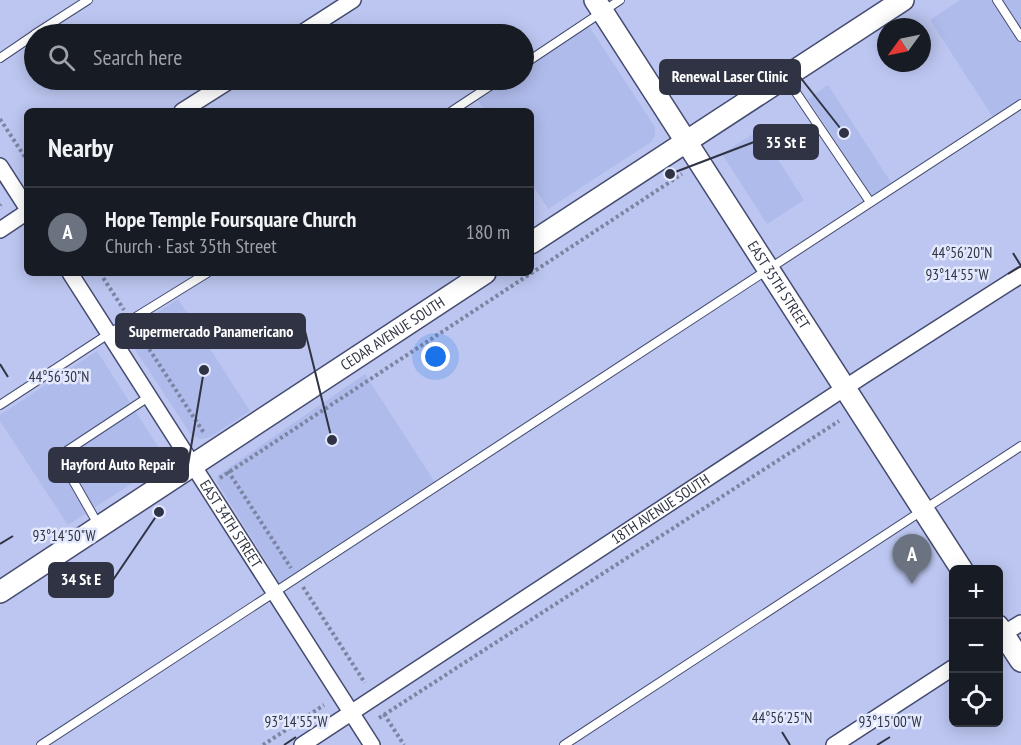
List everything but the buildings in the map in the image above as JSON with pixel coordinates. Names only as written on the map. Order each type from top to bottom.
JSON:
[{"type":"main road","points":[[534,241],[903,0]]},
{"type":"main road","name":"EAST 35TH STREET","points":[[606,4],[687,141],[959,565]]},
{"type":"main road","name":"CEDAR AVENUE SOUTH","points":[[0,592],[480,276]]},
{"type":"main road","points":[[1006,630],[1021,661]]},
{"type":"street","points":[[316,24],[353,0]]},
{"type":"street","points":[[187,108],[215,90]]},
{"type":"street","points":[[0,166],[24,205]]},
{"type":"street","points":[[0,230],[24,212]]},
{"type":"street","name":"18TH AVENUE SOUTH","points":[[302,745],[1021,275]]},
{"type":"street","name":"EAST 34TH STREET","points":[[72,276],[372,745]]},
{"type":"street","points":[[834,745],[949,670]]},
{"type":"lane","points":[[52,24],[88,0]]},
{"type":"lane","points":[[997,0],[1021,36]]},
{"type":"lane","points":[[534,57],[606,4]]},
{"type":"lane","points":[[0,58],[24,42]]},
{"type":"lane","points":[[786,78],[870,202]]},
{"type":"lane","points":[[457,108],[485,90]]},
{"type":"lane","points":[[40,745],[1021,104]]},
{"type":"lane","points":[[0,405],[202,276]]},
{"type":"lane","points":[[99,527],[59,456],[150,396]]},
{"type":"lane","points":[[564,745],[1021,446]]},
{"type":"path","points":[[0,119],[24,155]]},
{"type":"path","points":[[534,271],[682,174]]},
{"type":"path","points":[[102,276],[204,434]]},
{"type":"path","points":[[219,478],[527,276]]},
{"type":"path","points":[[379,718],[839,421]]},
{"type":"path","points":[[263,745],[324,705]]},
{"type":"path","points":[[384,713],[404,745]]},
{"type":"shaded area","points":[[960,0],[1021,0],[1021,110],[998,125],[931,19]]},
{"type":"shaded area","points":[[587,23],[655,127],[655,136],[651,142],[548,209],[534,187],[534,108],[483,108],[475,96],[484,90],[534,90],[534,57]]},
{"type":"shaded area","points":[[828,85],[892,184],[872,197],[808,99]]},
{"type":"shaded area","points":[[759,130],[804,200],[767,224],[722,154]]},
{"type":"shaded area","points":[[178,299],[250,411],[210,437],[201,439],[191,435],[125,334]]},
{"type":"shaded area","points":[[97,351],[162,453],[163,460],[157,467],[68,525],[0,421],[0,415]]},
{"type":"shaded area","points":[[365,374],[436,484],[281,585],[217,482],[218,475]]},
{"type":"place","name":"Renewal Laser Clinic","points":[[844,133]]},
{"type":"place","name":"35 St E","points":[[670,174]]},
{"type":"place","name":"Hayford Auto Repair","points":[[204,370]]},
{"type":"place","name":"Supermercado Panamericano","points":[[332,440]]},
{"type":"place","name":"34 St E","points":[[159,512]]},
{"type":"place","name":"Hope Temple Foursquare Church","points":[[912,584]]}]
